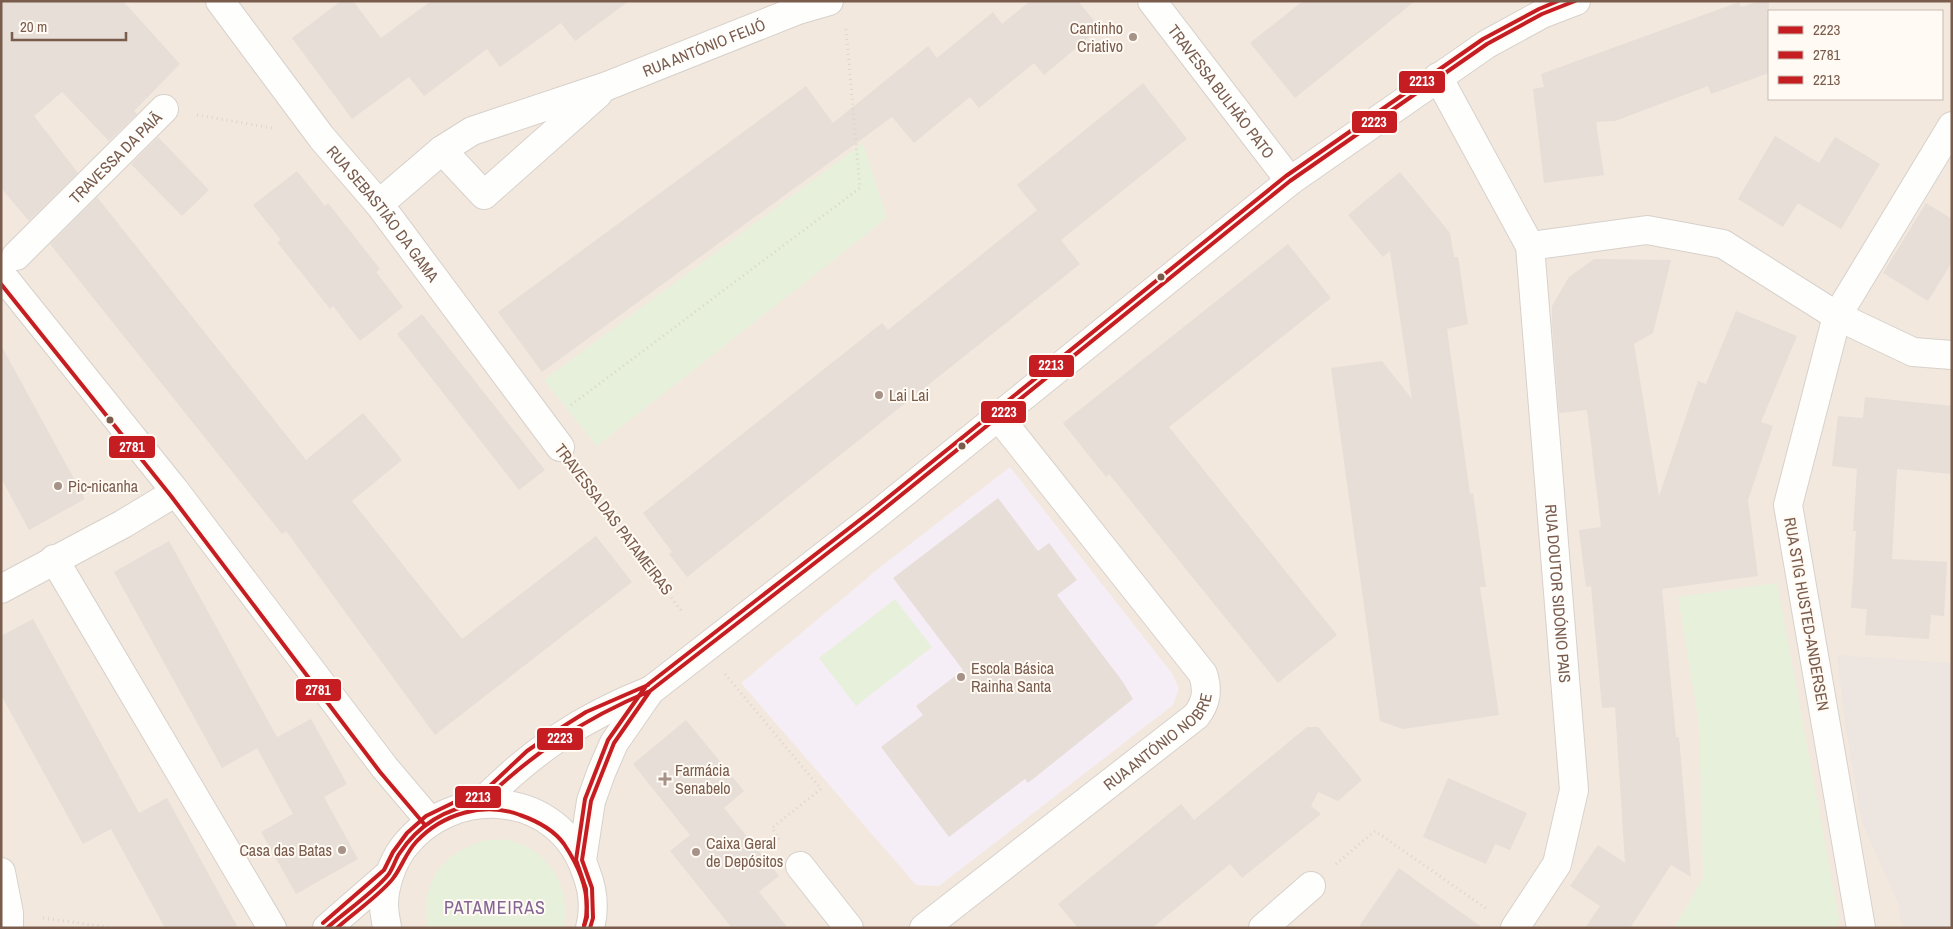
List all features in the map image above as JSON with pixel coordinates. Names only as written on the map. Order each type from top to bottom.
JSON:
[{"type":"street","name":"TRAVESSA BULHÃO PATO","points":[[1152,1],[1290,181]]},
{"type":"street","points":[[481,803],[531,756],[558,736],[588,718],[650,691],[874,517],[1290,181],[1487,44],[1542,14],[1576,1]]},
{"type":"street","name":"RUA SEBASTIÃO DA GAMA","points":[[232,6],[322,138],[379,204],[544,425]]},
{"type":"street","name":"RUA ANTÓNIO FEIJÓ","points":[[379,204],[442,150],[472,131],[607,86],[798,10],[837,11]]},
{"type":"street","name":"RUA DOUTOR SIDÓNIO PAIS","points":[[1438,77],[1530,246],[1574,790],[1558,864],[1515,928]]},
{"type":"street","name":"RUA ANTÓNIO FEIJÓ","points":[[442,150],[484,195],[607,86]]},
{"type":"street","name":"TRAVESSA DA PAIÃ","points":[[9,265],[164,109]]},
{"type":"street","name":"RUA STIG HUSTED-ANDERSEN","points":[[1861,928],[1788,505],[1837,316],[1952,126]]},
{"type":"street","points":[[1530,246],[1648,230],[1723,244],[1837,316],[1912,352],[1952,354]]},
{"type":"street","points":[[9,265],[176,492],[385,768],[430,821]]},
{"type":"street","name":"RUA ANTÓNIO NOBRE","points":[[924,928],[1196,716],[1203,707],[1207,696],[1203,674],[998,416]]},
{"type":"street","name":"TRAVESSA DAS PATAMEIRAS","points":[[544,425],[560,447]]},
{"type":"street","points":[[1,589],[54,559],[123,524],[176,492]]},
{"type":"street","points":[[54,559],[272,928]]},
{"type":"street","points":[[582,860],[591,801],[601,772],[614,743],[650,691]]},
{"type":"street","points":[[387,928],[384,904],[390,874],[398,856],[412,837],[430,821],[461,806],[481,803],[512,805],[541,816],[565,835],[582,860],[592,888],[593,918],[590,928]]},
{"type":"street","points":[[800,866],[848,928]]},
{"type":"street","points":[[1,872],[9,920]]},
{"type":"street","points":[[327,928],[390,874]]},
{"type":"street","points":[[1262,928],[1311,886]]},
{"type":"path","points":[[544,425],[860,188],[837,11]]},
{"type":"path","name":"TRAVESSA DA PAIÃ","points":[[164,109],[322,138]]},
{"type":"path","name":"TRAVESSA DAS PATAMEIRAS","points":[[560,447],[683,613]]},
{"type":"path","points":[[725,674],[821,789],[772,828],[800,866]]},
{"type":"path","points":[[1311,886],[1375,830],[1489,911]]},
{"type":"path","points":[[9,920],[114,928]]},
{"type":"shaded area","points":[[1,1],[1952,1],[1952,928],[1,928]]},
{"type":"shaded area","name":"Escola Básica Rainha Santa","points":[[1010,467],[1171,672],[1179,688],[1173,705],[939,886],[916,885],[741,683],[883,565]]},
{"type":"shaded area","points":[[1837,655],[1952,663],[1952,928],[1902,928],[1899,905],[1862,822],[1845,723]]},
{"type":"green space","points":[[863,143],[887,218],[597,446],[544,380]]},
{"type":"green space","points":[[1777,583],[1839,919],[1836,928],[1674,928],[1703,878],[1699,724],[1678,597]]},
{"type":"green space","points":[[895,599],[932,647],[856,706],[819,658]]},
{"type":"green space","points":[[486,840],[506,840],[521,844],[545,860],[554,872],[564,899],[563,928],[428,928],[426,911],[428,896],[431,883],[438,871],[446,861],[457,853]]},
{"type":"building","points":[[1,1],[123,1],[180,64],[134,111],[137,114],[109,141],[62,92],[34,116],[78,173],[29,221],[1,188]]},
{"type":"building","points":[[341,1],[353,1],[381,38],[431,1],[629,1],[575,41],[561,23],[500,67],[487,49],[424,96],[409,77],[352,119],[292,38]]},
{"type":"building","points":[[1030,1],[1078,1],[1100,28],[1044,75],[1034,63],[979,108],[970,97],[914,143],[892,117],[542,372],[498,312],[806,86],[833,123],[928,46],[937,58],[993,12],[1002,24]]},
{"type":"building","points":[[1303,1],[1415,1],[1295,98],[1250,43]]},
{"type":"building","points":[[1759,1],[1769,1],[1768,73],[1711,94],[1708,86],[1615,121],[1596,122],[1604,175],[1544,183],[1533,89],[1544,87],[1541,74],[1739,2],[1741,7]]},
{"type":"building","points":[[1143,83],[1187,139],[1061,240],[1080,264],[687,577],[669,554],[672,552],[643,513],[882,323],[888,330],[1037,210],[1017,185]]},
{"type":"building","points":[[1775,136],[1819,163],[1835,137],[1880,164],[1841,229],[1798,203],[1783,227],[1738,199]]},
{"type":"building","points":[[158,137],[209,190],[182,216],[131,164]]},
{"type":"building","points":[[297,171],[325,206],[328,203],[380,269],[376,272],[403,307],[360,341],[333,306],[330,309],[277,242],[281,240],[253,205]]},
{"type":"building","points":[[1400,172],[1450,233],[1454,257],[1458,257],[1468,324],[1447,329],[1470,494],[1473,493],[1486,587],[1480,587],[1499,715],[1403,729],[1380,721],[1331,368],[1382,361],[1412,399],[1390,251],[1383,257],[1348,215]]},
{"type":"building","points":[[97,197],[306,460],[363,413],[402,460],[352,501],[462,639],[596,536],[632,582],[435,735],[286,531],[282,534],[50,244]]},
{"type":"building","points":[[1926,203],[1952,219],[1952,262],[1928,301],[1883,273]]},
{"type":"building","points":[[1288,244],[1331,298],[1169,427],[1337,635],[1278,683],[1109,474],[1106,477],[1063,423]]},
{"type":"building","points":[[1594,259],[1671,260],[1653,333],[1634,344],[1659,496],[1698,381],[1706,384],[1736,311],[1797,336],[1761,422],[1773,426],[1748,500],[1758,576],[1662,589],[1676,737],[1679,737],[1691,877],[1671,865],[1630,928],[1585,928],[1600,906],[1570,886],[1598,845],[1625,863],[1615,707],[1602,708],[1591,586],[1586,587],[1579,530],[1601,527],[1587,410],[1559,413],[1552,324],[1552,306],[1569,277]]},
{"type":"building","points":[[422,314],[545,470],[519,490],[397,334]]},
{"type":"building","points":[[1,345],[85,499],[29,530],[1,478]]},
{"type":"building","points":[[1865,397],[1952,406],[1952,474],[1897,469],[1892,559],[1947,562],[1944,616],[1931,615],[1929,639],[1865,635],[1867,609],[1851,608],[1856,531],[1853,531],[1857,469],[1832,466],[1838,416],[1863,418]]},
{"type":"building","points":[[998,498],[1038,551],[1049,543],[1077,580],[1057,595],[1123,682],[1133,699],[1028,783],[1025,779],[949,837],[881,747],[923,715],[916,706],[963,670],[893,578]]},
{"type":"building","points":[[169,541],[277,737],[222,768],[114,572]]},
{"type":"building","points":[[33,619],[139,813],[167,798],[238,928],[165,928],[111,829],[83,844],[1,695],[1,636]]},
{"type":"building","points":[[311,719],[347,784],[324,797],[358,859],[296,894],[261,832],[293,814],[257,748]]},
{"type":"building","points":[[686,720],[744,791],[724,808],[779,876],[759,892],[788,928],[732,928],[670,851],[690,835],[633,764]]},
{"type":"building","points":[[1307,727],[1318,727],[1362,780],[1338,801],[1318,792],[1311,806],[1321,814],[1242,878],[1230,864],[1152,928],[1078,928],[1058,904],[1181,804],[1194,820]]},
{"type":"building","points":[[1448,778],[1527,813],[1510,850],[1495,844],[1486,864],[1423,837]]},
{"type":"building","points":[[1399,868],[1421,884],[1483,928],[1358,928]]},
{"type":"transit line","name":"2213","points":[[584,926],[587,917],[586,889],[576,860],[585,799],[608,740],[646,686],[870,512],[1286,176],[1483,39],[1558,1]]},
{"type":"transit line","name":"2223","points":[[590,928],[593,918],[592,888],[582,860],[591,801],[614,743],[650,691],[874,517],[1290,181],[1487,44],[1542,14],[1575,1]]},
{"type":"transit line","name":"2781","points":[[1,284],[171,496],[380,772],[425,825]]},
{"type":"transit line","name":"2213","points":[[323,923],[384,870],[393,852],[407,833],[426,816],[459,800],[478,797],[527,751],[556,731],[586,712],[648,685]]},
{"type":"transit line","name":"2223","points":[[481,803],[520,768],[560,739],[603,713],[650,691]]},
{"type":"transit line","name":"2223","points":[[327,928],[382,882],[390,873],[398,856],[415,834],[424,826],[434,819],[457,809],[481,803]]},
{"type":"transit line","name":"2781","points":[[337,928],[389,883],[413,846],[426,832],[451,817],[478,810],[492,809],[506,811],[533,820],[545,826],[564,844],[580,873],[586,894],[587,904],[584,926]]},
{"type":"place","name":"Cantinho Criativo","points":[[1133,37]]},
{"type":"place","name":"Lai Lai","points":[[879,395]]},
{"type":"place","name":"Pic-nicanha","points":[[58,486]]},
{"type":"place","name":"Escola Básica Rainha Santa","points":[[961,677]]},
{"type":"place","name":"Farmácia Senabelo","points":[[665,779]]},
{"type":"place","name":"Casa das Batas","points":[[342,850]]},
{"type":"place","name":"Caixa Geral de Depósitos","points":[[696,852]]},
{"type":"district","name":"PATAMEIRAS","points":[[495,907]]}]
